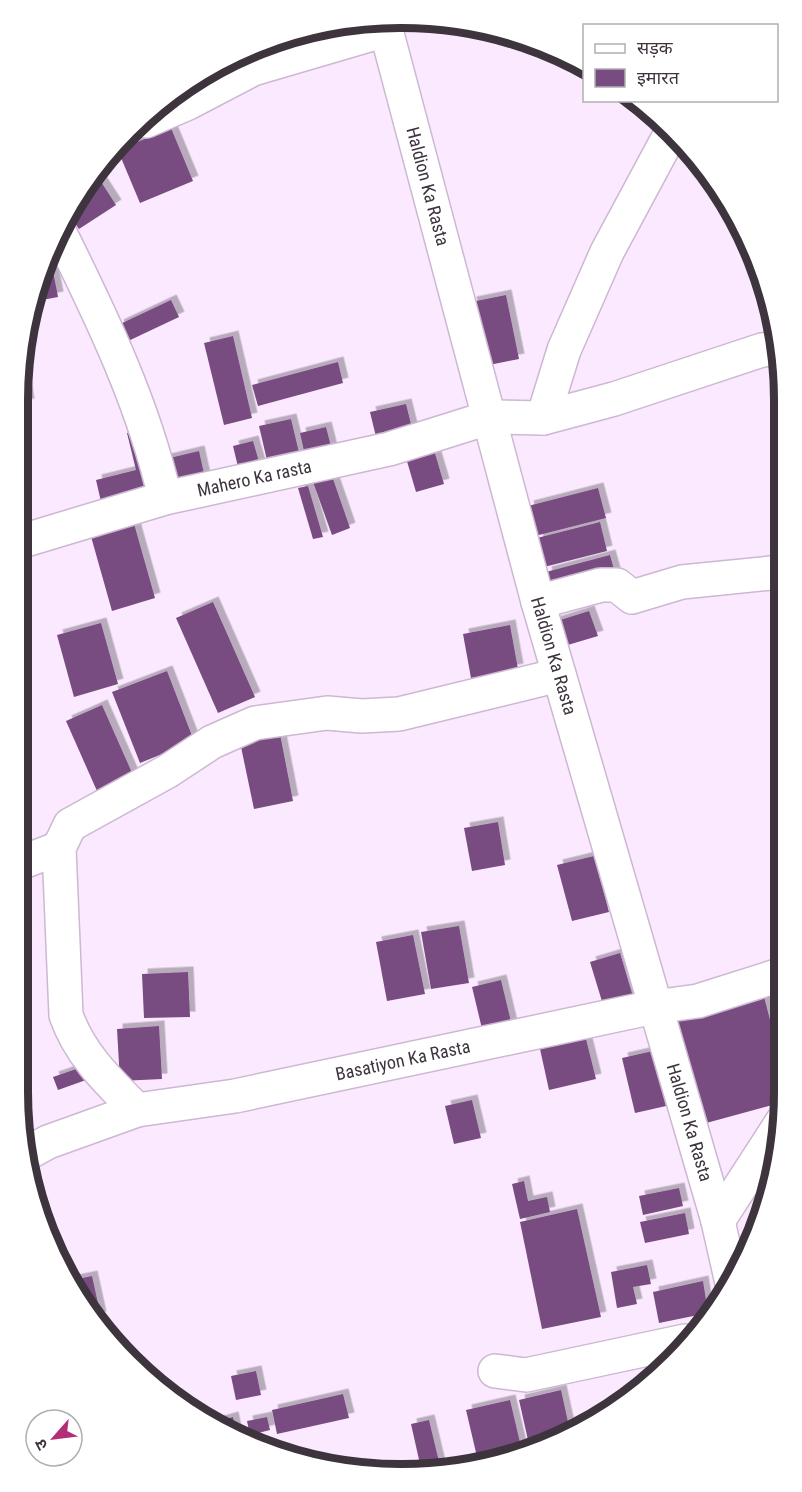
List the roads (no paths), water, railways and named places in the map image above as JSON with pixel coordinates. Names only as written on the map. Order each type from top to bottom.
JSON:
[{"type":"street","points":[[162,115],[253,69],[384,29]]},
{"type":"street","name":"Haldion Ka Rasta","points":[[386,29],[491,417],[498,456],[538,602],[718,1221],[729,1268]]},
{"type":"street","points":[[543,418],[564,350],[607,252],[667,141]]},
{"type":"street","points":[[64,242],[102,316],[154,449],[165,498]]},
{"type":"street","name":"Mahero Ka rasta","points":[[28,539],[165,498],[389,449],[491,417],[543,418],[614,399],[770,349]]},
{"type":"street","points":[[538,602],[601,585],[617,585],[632,597],[682,582],[774,573]]},
{"type":"street","points":[[137,1110],[95,1068],[74,1036],[66,1016],[59,848],[70,825],[168,771],[234,730],[283,717],[327,713],[362,716],[399,714],[559,675]]},
{"type":"street","points":[[28,860],[59,848]]},
{"type":"street","name":"Basatiyon Ka Rasta","points":[[34,1150],[48,1142],[137,1110],[235,1096],[654,1007],[698,1000],[774,977]]},
{"type":"street","points":[[718,1221],[770,1141]]},
{"type":"street","points":[[495,1371],[526,1375],[675,1343]]}]
